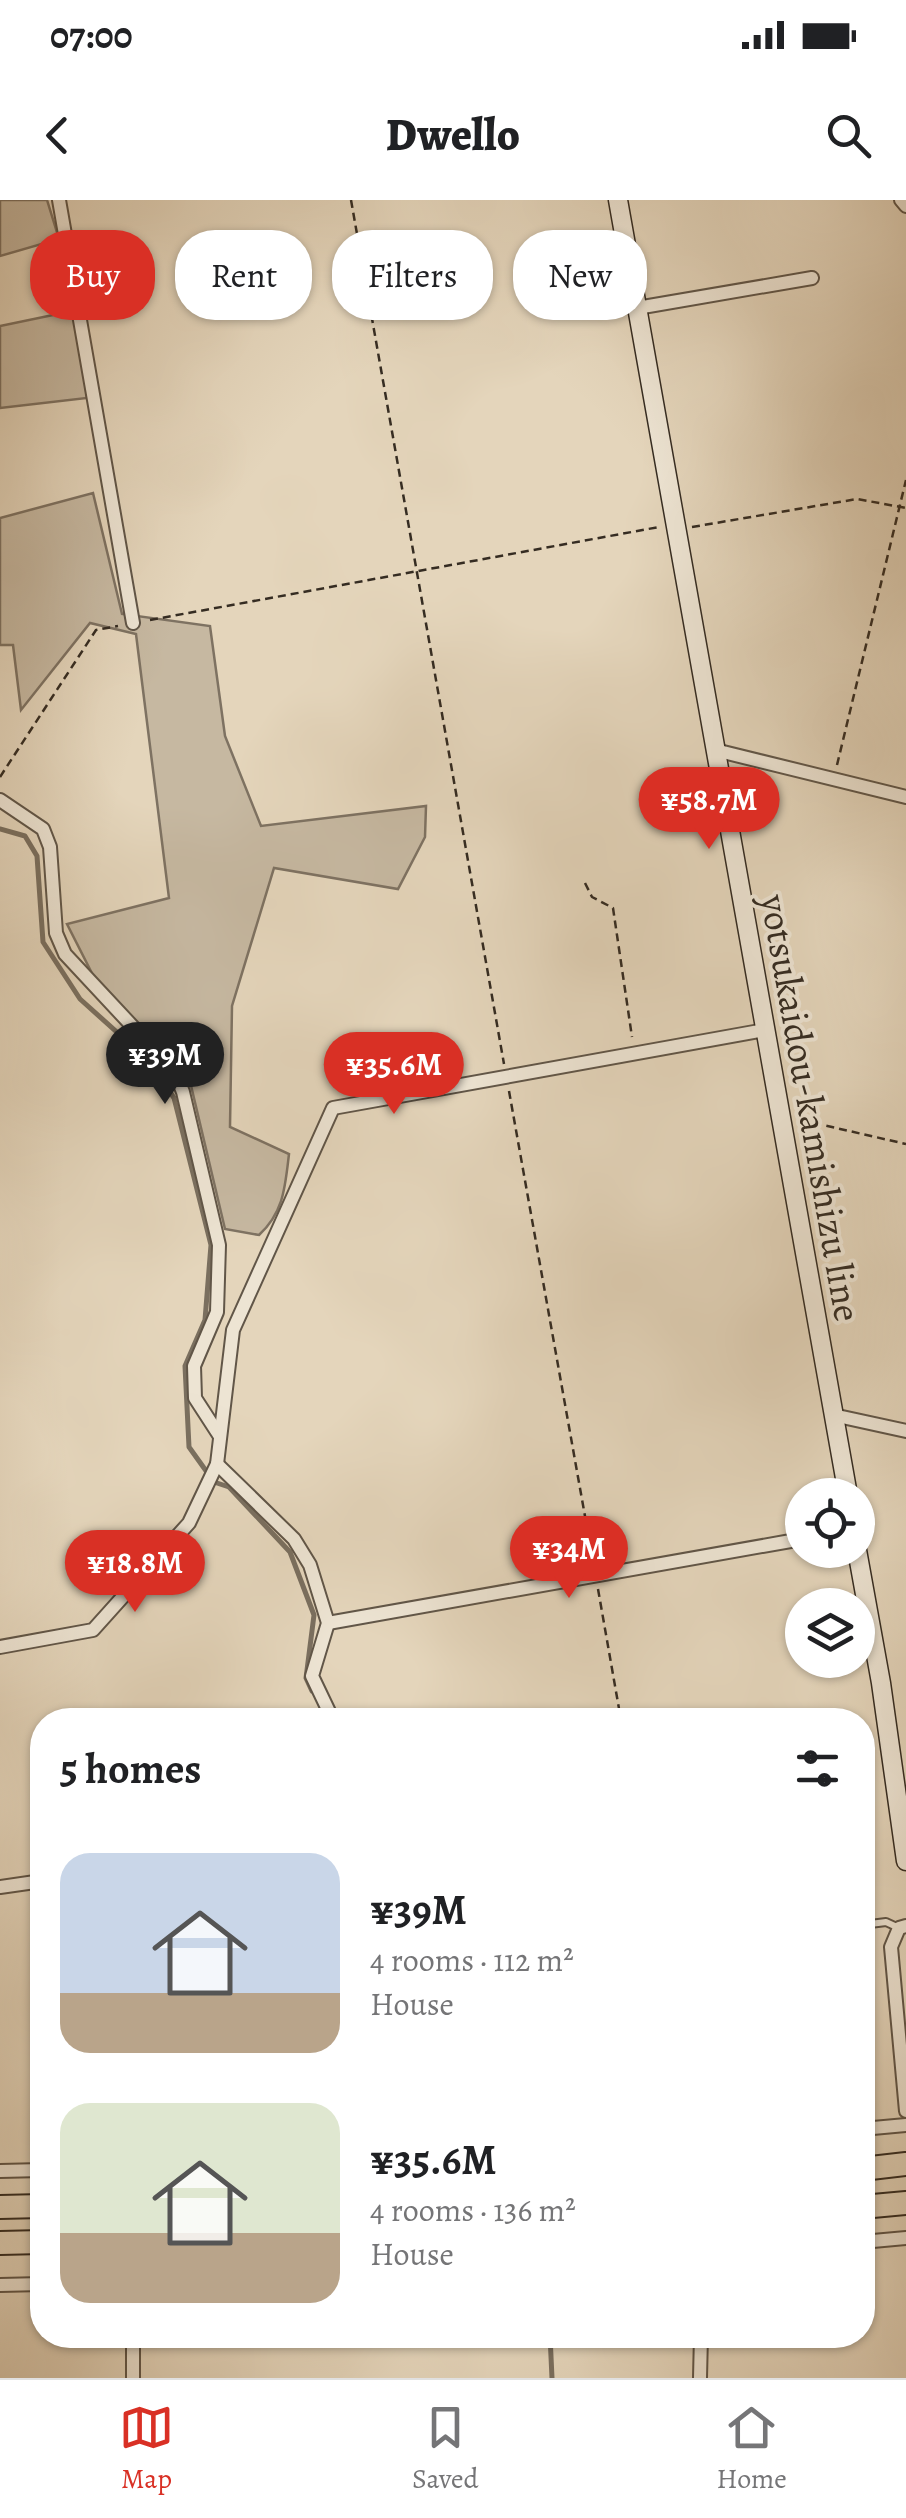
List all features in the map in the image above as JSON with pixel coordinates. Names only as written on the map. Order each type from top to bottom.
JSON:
[{"type":"highway","points":[[875,2168],[906,2164]]},
{"type":"highway","points":[[875,2206],[906,2203]]},
{"type":"highway","points":[[0,2207],[30,2206]]},
{"type":"highway","points":[[0,2243],[30,2242]]},
{"type":"main road","name":"yotsukaidou-kamishizu line","points":[[618,200],[623,230]]},
{"type":"main road","name":"yotsukaidou-kamishizu line","points":[[639,320],[845,1478]]},
{"type":"main road","points":[[861,1568],[906,1861]]},
{"type":"street","points":[[59,200],[134,622]]},
{"type":"street","points":[[901,200],[906,206]]},
{"type":"street","points":[[647,306],[812,278]]},
{"type":"street","points":[[715,750],[906,797]]},
{"type":"street","points":[[0,800],[43,829],[50,847],[56,933],[66,954],[175,1072],[183,1092],[220,1245],[217,1312],[194,1366],[195,1398],[219,1435]]},
{"type":"street","points":[[0,1647],[93,1630],[189,1523],[216,1467],[233,1330],[333,1108],[765,1030]]},
{"type":"street","points":[[833,1415],[906,1431]]},
{"type":"street","points":[[216,1467],[294,1539],[310,1565],[328,1622],[312,1676],[327,1708]]},
{"type":"street","points":[[328,1622],[785,1542]]},
{"type":"street","points":[[0,1888],[30,1883]]},
{"type":"street","points":[[902,1927],[890,1947],[906,2111]]},
{"type":"street","points":[[875,2128],[906,2126]]},
{"type":"street","points":[[0,2171],[30,2170]]},
{"type":"street","points":[[875,2241],[906,2238]]},
{"type":"street","points":[[0,2285],[30,2284]]},
{"type":"street","points":[[133,2348],[133,2378]]},
{"type":"street","points":[[700,2348],[700,2378]]},
{"type":"lane","points":[[875,1923],[902,1927]]},
{"type":"path","points":[[351,200],[619,1708]]},
{"type":"path","points":[[833,779],[906,480]]},
{"type":"path","points":[[0,777],[96,630],[825,502],[857,498],[906,508]]},
{"type":"path","points":[[584,883],[592,897],[613,908],[634,1053]]},
{"type":"path","points":[[780,1115],[906,1144]]},
{"type":"shaded area","points":[[0,200],[47,200],[56,230],[30,230],[30,247],[0,256]]},
{"type":"shaded area","points":[[30,320],[78,320],[87,398],[0,408],[0,326]]},
{"type":"shaded area","points":[[93,493],[122,614],[210,626],[225,736],[261,826],[426,806],[425,837],[398,889],[274,868],[232,1006],[230,1127],[289,1154],[278,1208],[259,1235],[225,1229],[188,1073],[102,993],[67,924],[169,898],[136,634],[90,623],[21,710],[13,645],[0,645],[0,518]]},
{"type":"waterway","points":[[0,829],[25,836],[37,856],[43,942],[80,999],[149,1061],[174,1098],[211,1245],[205,1320],[185,1366],[189,1447],[214,1482],[229,1487],[290,1552],[314,1615],[306,1678],[312,1691]]},
{"type":"waterway","points":[[551,2348],[552,2378]]}]
